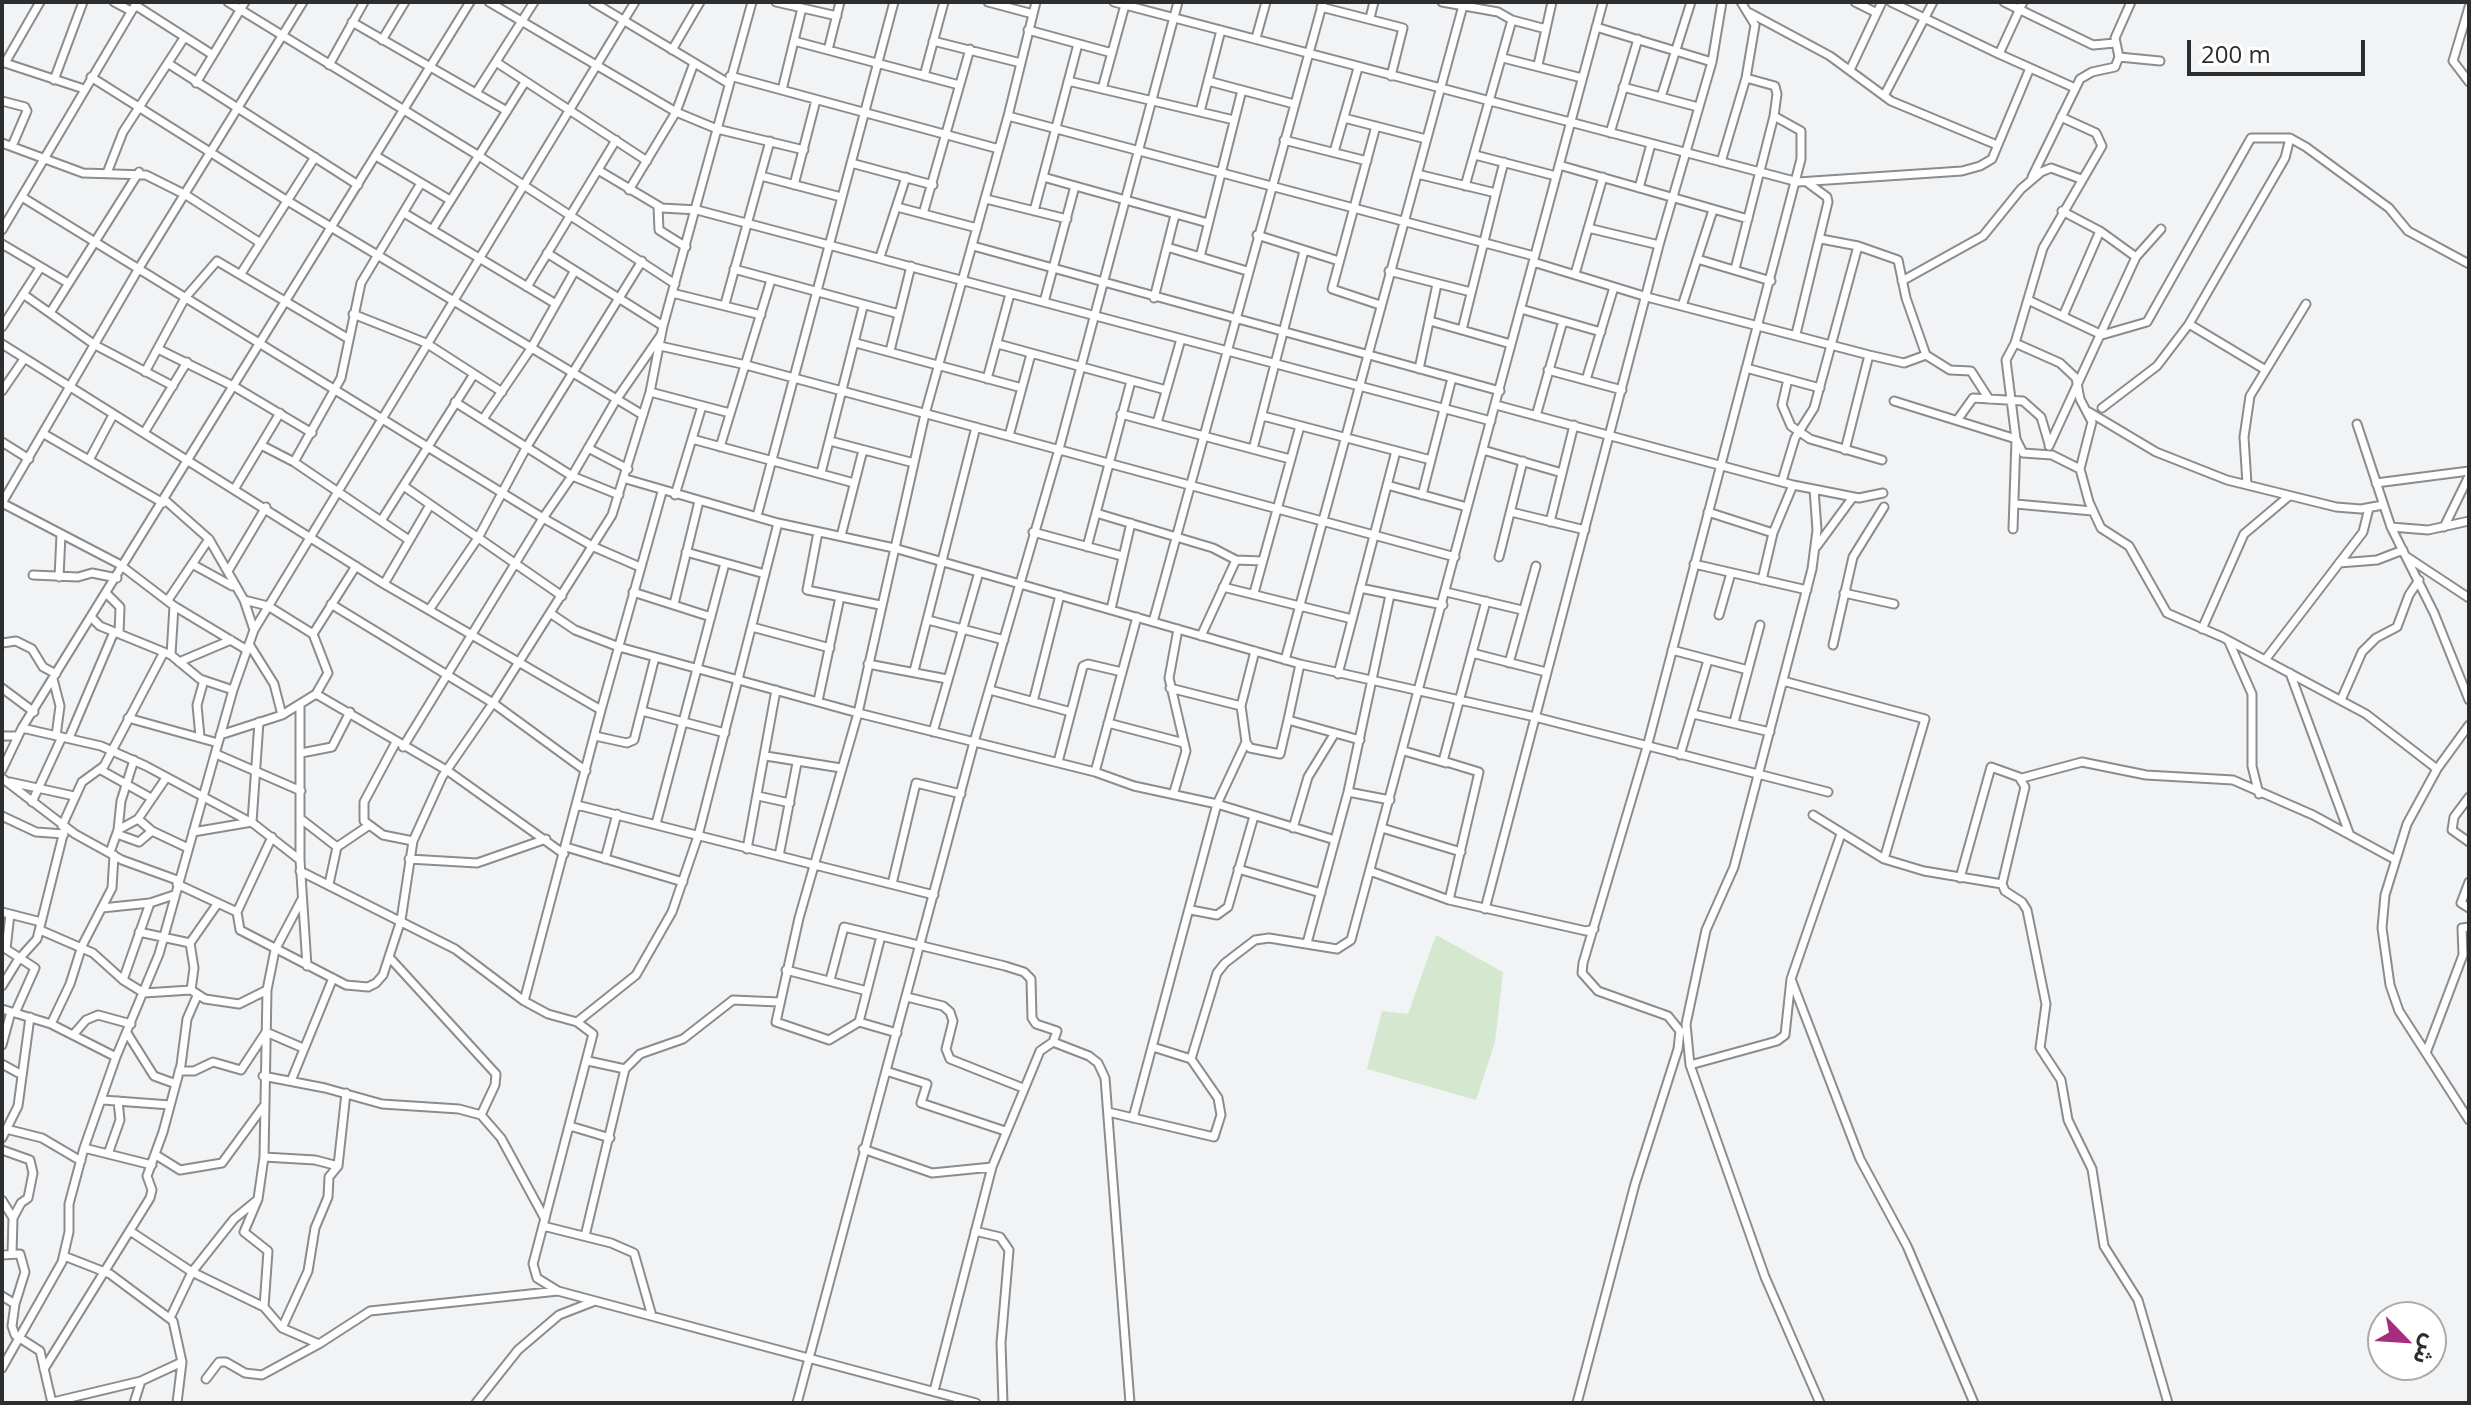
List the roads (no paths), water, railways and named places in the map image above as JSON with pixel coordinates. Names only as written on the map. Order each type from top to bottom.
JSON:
[{"type":"street","points":[[40,2],[4,62],[84,89]]},
{"type":"street","points":[[54,80],[83,2]]},
{"type":"street","points":[[115,2],[135,6],[213,55]]},
{"type":"street","points":[[228,2],[243,6],[282,37],[479,156],[675,284]]},
{"type":"street","points":[[282,715],[274,684],[248,647],[171,603],[123,568],[2,503],[139,268],[240,109],[303,2]]},
{"type":"street","points":[[329,65],[364,2]]},
{"type":"street","points":[[382,40],[403,5],[390,2]]},
{"type":"street","points":[[2,770],[22,728],[470,2]]},
{"type":"street","points":[[489,2],[676,112],[717,129],[804,150]]},
{"type":"street","points":[[476,93],[534,2]]},
{"type":"street","points":[[593,2],[694,63],[729,80],[782,90],[999,149]]},
{"type":"street","points":[[2,1368],[51,1287],[64,1256],[69,1232],[69,1204],[84,1148],[116,1057],[165,935],[177,882],[204,799],[233,690],[254,630],[635,2]]},
{"type":"street","points":[[672,50],[700,2]]},
{"type":"street","points":[[272,837],[237,912],[240,930],[346,985],[368,987],[383,975],[401,920],[413,841],[448,771],[594,547],[626,479],[650,392],[662,329],[752,2]]},
{"type":"street","points":[[776,2],[837,16]]},
{"type":"street","points":[[828,50],[840,2]]},
{"type":"street","points":[[757,516],[894,2]]},
{"type":"street","points":[[924,76],[944,2]]},
{"type":"street","points":[[988,2],[1033,14]]},
{"type":"street","points":[[881,936],[859,1022],[829,1040],[778,1025],[786,970],[858,713],[925,414],[986,199],[1036,2]]},
{"type":"street","points":[[1114,2],[1685,154],[1803,182],[1972,169],[1992,159],[2030,68]]},
{"type":"street","points":[[797,1403],[863,1149],[907,997],[974,742],[1059,449],[1178,2]]},
{"type":"street","points":[[1256,38],[1266,2]]},
{"type":"street","points":[[1370,18],[1374,2]]},
{"type":"street","points":[[1442,2],[1498,12],[1512,20],[1546,29]]},
{"type":"street","points":[[1538,65],[1552,2]]},
{"type":"street","points":[[1191,1059],[1210,989],[1225,963],[1255,940],[1307,943],[1337,949],[1349,943],[1404,751],[1603,2]]},
{"type":"street","points":[[1661,97],[1690,4],[1679,2]]},
{"type":"street","points":[[1485,909],[1659,245],[1712,62],[1722,2]]},
{"type":"street","points":[[1721,162],[1746,78],[1755,25],[1741,2]]},
{"type":"street","points":[[1855,2],[1877,13]]},
{"type":"street","points":[[1850,70],[1882,2]]},
{"type":"street","points":[[1891,2],[2075,88]]},
{"type":"street","points":[[1884,96],[1933,2]]},
{"type":"street","points":[[2004,2],[2021,6],[2093,45],[2115,43]]},
{"type":"street","points":[[1902,281],[1983,236],[2031,179],[2075,88],[2085,75],[2115,67],[2119,57],[2115,43],[2127,3]]},
{"type":"street","points":[[1153,622],[1322,4],[1403,28],[1391,76]]},
{"type":"street","points":[[1102,89],[1125,5]]},
{"type":"street","points":[[1285,660],[1463,5]]},
{"type":"street","points":[[2,230],[135,6]]},
{"type":"street","points":[[196,83],[243,6]]},
{"type":"street","points":[[1999,54],[2021,6]]},
{"type":"street","points":[[2469,7],[2453,61],[2469,82]]},
{"type":"street","points":[[782,90],[802,8]]},
{"type":"street","points":[[1749,13],[1850,70],[1884,96],[1997,145]]},
{"type":"street","points":[[1465,186],[1512,20]]},
{"type":"street","points":[[352,22],[507,111]]},
{"type":"street","points":[[1596,27],[1712,62]]},
{"type":"street","points":[[1028,30],[1112,53]]},
{"type":"street","points":[[1200,112],[1221,30]]},
{"type":"street","points":[[107,173],[123,132],[184,38]]},
{"type":"street","points":[[1610,133],[1638,39]]},
{"type":"street","points":[[794,41],[959,85]]},
{"type":"street","points":[[933,41],[1021,63]]},
{"type":"street","points":[[2,42],[13,49]]},
{"type":"street","points":[[1034,211],[1078,44]]},
{"type":"street","points":[[923,214],[970,49]]},
{"type":"street","points":[[2119,57],[2160,61]]},
{"type":"street","points":[[1503,58],[1582,78]]},
{"type":"street","points":[[496,62],[647,161]]},
{"type":"street","points":[[629,190],[676,112],[694,63]]},
{"type":"street","points":[[169,64],[358,185]]},
{"type":"street","points":[[1334,152],[1358,68]]},
{"type":"street","points":[[91,77],[530,350],[643,415]]},
{"type":"street","points":[[1735,269],[1777,94],[1775,86],[1746,78]]},
{"type":"street","points":[[1068,81],[1234,120]]},
{"type":"street","points":[[1208,81],[1294,104]]},
{"type":"street","points":[[432,230],[525,82]]},
{"type":"street","points":[[1623,87],[1698,107]]},
{"type":"street","points":[[1200,257],[1242,90]]},
{"type":"street","points":[[794,185],[816,100]]},
{"type":"street","points":[[2,101],[25,107],[27,111],[12,146]]},
{"type":"street","points":[[1008,116],[1484,244],[1647,297],[1869,355],[1904,363],[1926,355]]},
{"type":"street","points":[[1577,1403],[1635,1184],[1678,1049],[1680,1031],[1668,1016],[1598,991],[1582,973],[1583,963],[1647,747],[1746,368],[1803,182],[1801,131],[1774,116]]},
{"type":"street","points":[[2013,529],[2016,439],[2013,399],[2006,366],[2043,248],[2101,149],[2102,140],[2096,133],[2061,117]]},
{"type":"street","points":[[1344,118],[1426,139]]},
{"type":"street","points":[[1376,126],[1333,291],[1380,305]]},
{"type":"street","points":[[2028,300],[2102,335],[2147,322],[2251,138],[2290,138],[2389,208],[2408,231],[2469,264]]},
{"type":"street","points":[[2102,408],[2157,366],[2189,324],[2285,158],[2290,138]]},
{"type":"street","points":[[527,287],[616,140]]},
{"type":"street","points":[[1284,140],[1367,161]]},
{"type":"street","points":[[725,304],[770,141]]},
{"type":"street","points":[[2,143],[83,173],[139,172],[186,195],[259,242]]},
{"type":"street","points":[[1639,188],[1651,144]]},
{"type":"street","points":[[1475,155],[1556,176]]},
{"type":"street","points":[[376,156],[450,200]]},
{"type":"street","points":[[242,272],[315,157]]},
{"type":"street","points":[[1462,330],[1504,162]]},
{"type":"street","points":[[851,163],[933,185]]},
{"type":"street","points":[[1559,165],[1748,219]]},
{"type":"street","points":[[2031,179],[2051,168],[2081,179]]},
{"type":"street","points":[[598,170],[658,206],[697,210],[880,257],[1491,421]]},
{"type":"street","points":[[50,313],[139,172]]},
{"type":"street","points":[[1417,174],[1496,193]]},
{"type":"street","points":[[761,176],[841,197]]},
{"type":"street","points":[[880,257],[906,177]]},
{"type":"street","points":[[1043,177],[1208,223]]},
{"type":"street","points":[[1575,274],[1603,177]]},
{"type":"street","points":[[1796,334],[1828,202],[1827,197],[1803,182]]},
{"type":"street","points":[[294,462],[341,378],[361,283],[421,183]]},
{"type":"street","points":[[1044,302],[1075,186]]},
{"type":"street","points":[[22,197],[543,518],[594,547],[640,567]]},
{"type":"street","points":[[986,199],[1067,219]]},
{"type":"street","points":[[658,206],[659,230],[686,247]]},
{"type":"street","points":[[897,207],[977,228]]},
{"type":"street","points":[[1682,306],[1713,210]]},
{"type":"street","points":[[2062,211],[2100,231],[2136,257]]},
{"type":"street","points":[[404,213],[556,304]]},
{"type":"street","points":[[1154,298],[1175,215]]},
{"type":"street","points":[[1588,228],[1659,245]]},
{"type":"street","points":[[2049,450],[2136,257],[2161,229]]},
{"type":"street","points":[[2063,316],[2100,231]]},
{"type":"street","points":[[1257,235],[1339,261]]},
{"type":"street","points":[[1821,239],[1858,246],[1898,260],[1926,355],[1950,370],[1971,371],[1989,399]]},
{"type":"street","points":[[2,244],[68,283]]},
{"type":"street","points":[[973,246],[1500,391]]},
{"type":"street","points":[[1782,481],[1798,433],[1812,414],[1834,345],[1858,246]]},
{"type":"street","points":[[1167,247],[1247,271]]},
{"type":"street","points":[[1253,449],[1304,251]]},
{"type":"street","points":[[547,253],[662,329]]},
{"type":"street","points":[[1697,259],[1771,281]]},
{"type":"street","points":[[145,372],[185,298],[217,261],[242,272],[349,339]]},
{"type":"street","points":[[429,610],[478,538],[526,448],[642,261]]},
{"type":"street","points":[[890,351],[911,266]]},
{"type":"street","points":[[2,327],[40,268]]},
{"type":"street","points":[[734,269],[863,307],[899,314]]},
{"type":"street","points":[[1389,271],[1471,292]]},
{"type":"street","points":[[483,419],[530,350],[574,272]]},
{"type":"street","points":[[720,447],[771,280]]},
{"type":"street","points":[[1419,369],[1437,284]]},
{"type":"street","points":[[1586,380],[1614,287]]},
{"type":"street","points":[[672,293],[761,315]]},
{"type":"street","points":[[23,294],[95,345],[173,386]]},
{"type":"street","points":[[987,379],[1010,294]]},
{"type":"street","points":[[2247,484],[2244,454],[2250,396],[2306,304]]},
{"type":"street","points":[[821,473],[863,307]]},
{"type":"street","points":[[1521,309],[1601,332]]},
{"type":"street","points":[[353,314],[426,343],[502,392]]},
{"type":"street","points":[[1430,321],[1511,344]]},
{"type":"street","points":[[1536,416],[1563,321]]},
{"type":"street","points":[[2189,324],[2264,369]]},
{"type":"street","points":[[413,841],[383,835],[368,826],[364,802],[473,636],[515,563],[662,329]]},
{"type":"street","points":[[1157,423],[1181,339]]},
{"type":"street","points":[[856,343],[1022,388]]},
{"type":"street","points":[[2015,343],[2067,367],[2078,386],[2092,427],[2080,469],[2092,511],[2101,528],[2129,546],[2167,613],[2228,641],[2366,714],[2437,769]]},
{"type":"street","points":[[2,344],[266,507],[384,584],[601,710]]},
{"type":"street","points":[[998,344],[1166,390]]},
{"type":"street","points":[[660,346],[795,378],[1455,557]]},
{"type":"street","points":[[158,349],[235,387],[312,433]]},
{"type":"street","points":[[1009,436],[1031,354]]},
{"type":"street","points":[[1845,450],[1869,355]]},
{"type":"street","points":[[2,391],[24,359]]},
{"type":"street","points":[[144,433],[187,362]]},
{"type":"street","points":[[1746,368],[1820,388]]},
{"type":"street","points":[[1548,370],[1622,390]]},
{"type":"street","points":[[381,521],[474,374]]},
{"type":"street","points":[[1422,495],[1452,378]]},
{"type":"street","points":[[1788,379],[1783,413],[1798,433],[1882,460]]},
{"type":"street","points":[[1087,547],[1107,462],[1131,381]]},
{"type":"street","points":[[650,392],[730,413]]},
{"type":"street","points":[[1958,419],[1973,398],[2013,399],[2035,409],[2045,426],[2049,450]]},
{"type":"street","points":[[1894,401],[2016,439],[2023,453],[2049,450],[2080,469]]},
{"type":"street","points":[[455,402],[572,476],[619,495]]},
{"type":"street","points":[[1496,405],[1793,485],[1853,497],[1883,493]]},
{"type":"street","points":[[675,495],[702,406]]},
{"type":"street","points":[[2088,410],[2156,452],[2247,484],[2336,507],[2369,508],[2383,505]]},
{"type":"street","points":[[235,488],[280,413]]},
{"type":"street","points":[[1121,414],[1290,459]]},
{"type":"street","points":[[89,460],[113,415]]},
{"type":"street","points":[[1263,416],[1431,460]]},
{"type":"street","points":[[2357,424],[2391,527],[2419,580],[2469,700]]},
{"type":"street","points":[[1550,522],[1574,425]]},
{"type":"street","points":[[1254,593],[1300,426]]},
{"type":"street","points":[[914,671],[976,427]]},
{"type":"street","points":[[44,434],[164,501],[209,539],[244,600],[254,630]]},
{"type":"street","points":[[692,439],[854,483]]},
{"type":"street","points":[[830,441],[914,463]]},
{"type":"street","points":[[2,442],[29,459]]},
{"type":"street","points":[[261,445],[294,462],[409,540]]},
{"type":"street","points":[[588,448],[628,469]]},
{"type":"street","points":[[841,536],[863,450]]},
{"type":"street","points":[[1483,450],[1562,473]]},
{"type":"street","points":[[1338,674],[1396,451]]},
{"type":"street","points":[[1499,557],[1523,461]]},
{"type":"street","points":[[2376,483],[2469,474]]},
{"type":"street","points":[[2444,527],[2469,474]]},
{"type":"street","points":[[626,479],[662,492],[778,523],[894,548],[1338,674],[1535,717],[1828,792]]},
{"type":"street","points":[[1387,485],[1467,507]]},
{"type":"street","points":[[1762,580],[1773,533],[1793,485]]},
{"type":"street","points":[[405,487],[562,596]]},
{"type":"street","points":[[1814,489],[1815,548],[1807,590],[1734,867],[1706,930],[1686,1024],[1690,1065],[1765,1277],[1820,1403]]},
{"type":"street","points":[[524,1001],[662,492]]},
{"type":"street","points":[[2202,629],[2244,534],[2289,496]]},
{"type":"street","points":[[1815,548],[1853,497]]},
{"type":"street","points":[[674,604],[699,501]]},
{"type":"street","points":[[2016,504],[2092,511]]},
{"type":"street","points":[[384,584],[430,505]]},
{"type":"street","points":[[228,571],[266,507]]},
{"type":"street","points":[[1833,645],[1844,593],[1859,545],[1884,507]]},
{"type":"street","points":[[2265,660],[2363,532],[2369,508]]},
{"type":"street","points":[[1511,512],[1585,530]]},
{"type":"street","points":[[1708,512],[1773,533]]},
{"type":"street","points":[[1096,513],[1213,548],[1236,560],[1262,561]]},
{"type":"street","points":[[2391,527],[2444,527],[2469,521]]},
{"type":"street","points":[[577,1022],[636,975],[672,912],[698,836],[778,523]]},
{"type":"street","points":[[1111,609],[1131,523]]},
{"type":"street","points":[[818,532],[806,588],[810,592],[880,605]]},
{"type":"street","points":[[1033,532],[1122,556]]},
{"type":"street","points":[[59,577],[61,535]]},
{"type":"street","points":[[2,986],[18,960],[35,945],[74,796],[82,782],[101,770],[167,654],[171,603],[209,539]]},
{"type":"street","points":[[686,552],[765,574]]},
{"type":"street","points":[[2339,563],[2377,560],[2404,553],[2469,598]]},
{"type":"street","points":[[1201,636],[1236,560]]},
{"type":"street","points":[[656,824],[725,563]]},
{"type":"street","points":[[192,564],[234,587]]},
{"type":"street","points":[[1694,564],[1807,590]]},
{"type":"street","points":[[313,634],[356,566]]},
{"type":"street","points":[[1509,663],[1536,566]]},
{"type":"street","points":[[933,732],[979,572]]},
{"type":"street","points":[[33,575],[59,577],[92,573],[117,578]]},
{"type":"street","points":[[1719,615],[1731,573]]},
{"type":"street","points":[[2341,700],[2362,652],[2376,638],[2397,627],[2409,595],[2419,580]]},
{"type":"street","points":[[1223,587],[1352,619]]},
{"type":"street","points":[[1360,588],[1443,605]]},
{"type":"street","points":[[633,592],[711,617]]},
{"type":"street","points":[[1446,592],[1522,610]]},
{"type":"street","points":[[1844,593],[1894,604]]},
{"type":"street","points":[[32,802],[117,633],[120,607],[107,594]]},
{"type":"street","points":[[1033,702],[1060,595]]},
{"type":"street","points":[[1307,943],[1348,792],[1390,595]]},
{"type":"street","points":[[818,701],[840,597]]},
{"type":"street","points":[[128,718],[219,739],[282,715],[316,694],[328,673],[313,634],[268,606],[244,600]]},
{"type":"street","points":[[1479,772],[1443,761],[1486,601]]},
{"type":"street","points":[[331,604],[493,703],[586,771]]},
{"type":"street","points":[[550,613],[575,630],[619,647],[858,713],[1058,762],[1134,786],[1174,792],[1335,840]]},
{"type":"street","points":[[1095,772],[1137,617]]},
{"type":"street","points":[[92,618],[100,626],[167,654],[204,680],[233,690]]},
{"type":"street","points":[[928,620],[1004,640]]},
{"type":"street","points":[[1734,722],[1760,625]]},
{"type":"street","points":[[87,627],[100,626]]},
{"type":"street","points":[[752,627],[830,648]]},
{"type":"street","points":[[1174,792],[1185,762],[1184,743],[1170,688],[1170,668],[1178,629]]},
{"type":"street","points":[[179,662],[231,640]]},
{"type":"street","points":[[2,643],[16,641],[32,649],[43,667],[55,677],[63,737]]},
{"type":"street","points":[[2228,641],[2252,694],[2252,766],[2259,794]]},
{"type":"street","points":[[1672,650],[1748,670]]},
{"type":"street","points":[[1255,651],[1241,706],[1246,742],[1250,748],[1280,754],[1300,664]]},
{"type":"street","points":[[1472,653],[1546,672]]},
{"type":"street","points":[[595,736],[631,742],[655,657]]},
{"type":"street","points":[[1680,755],[1708,660]]},
{"type":"street","points":[[868,664],[947,679]]},
{"type":"street","points":[[1058,762],[1085,664],[1122,672]]},
{"type":"street","points":[[2290,673],[2349,833]]},
{"type":"street","points":[[200,737],[197,705],[204,680]]},
{"type":"street","points":[[1783,681],[1925,719],[1884,859]]},
{"type":"street","points":[[2,688],[34,712]]},
{"type":"street","points":[[1170,688],[1241,706]]},
{"type":"street","points":[[747,849],[776,690]]},
{"type":"street","points":[[990,690],[1071,712]]},
{"type":"street","points":[[316,694],[448,771],[565,850],[683,882]]},
{"type":"street","points":[[300,704],[300,871],[307,966]]},
{"type":"street","points":[[642,711],[725,733]]},
{"type":"street","points":[[301,753],[332,747],[350,712]]},
{"type":"street","points":[[1693,714],[1770,732]]},
{"type":"street","points":[[1288,720],[1360,740]]},
{"type":"street","points":[[252,822],[259,722]]},
{"type":"street","points":[[1108,723],[1184,743]]},
{"type":"street","points":[[2469,725],[2437,769],[2407,824],[2394,859],[2384,906],[2384,956],[2399,1011],[2469,1120]]},
{"type":"street","points":[[22,728],[111,750],[134,760],[252,822],[300,860]]},
{"type":"street","points":[[1293,828],[1308,777],[1335,733]]},
{"type":"street","points":[[2,736],[18,736]]},
{"type":"street","points":[[1133,1118],[1217,804],[1246,742]]},
{"type":"street","points":[[1404,751],[1479,772]]},
{"type":"street","points":[[216,754],[301,791]]},
{"type":"street","points":[[766,756],[841,768]]},
{"type":"street","points":[[51,1024],[70,984],[82,946],[112,888],[112,853],[126,783],[134,760]]},
{"type":"street","points":[[1960,878],[1991,767],[2022,778],[2082,762],[2146,775],[2233,780],[2349,833],[2394,859]]},
{"type":"street","points":[[779,856],[797,763]]},
{"type":"street","points":[[101,770],[151,798]]},
{"type":"street","points":[[1449,900],[1479,772]]},
{"type":"street","points":[[118,832],[138,819],[166,778]]},
{"type":"street","points":[[2022,778],[2025,790],[2002,884],[2005,891],[2022,902],[2027,910],[2034,958],[2045,995],[2040,1048],[2061,1080],[2068,1120],[2092,1169],[2104,1246],[2138,1300],[2168,1403]]},
{"type":"street","points":[[5,780],[74,796]]},
{"type":"street","points":[[5,780],[64,829],[237,912]]},
{"type":"street","points":[[892,884],[916,783],[961,794]]},
{"type":"street","points":[[1348,792],[1390,800]]},
{"type":"street","points":[[758,796],[790,803]]},
{"type":"street","points":[[2469,797],[2454,817],[2452,830],[2469,842]]},
{"type":"street","points":[[577,805],[934,895]]},
{"type":"street","points":[[605,859],[617,814]]},
{"type":"street","points":[[1813,815],[1884,859],[1960,878],[2002,884]]},
{"type":"street","points":[[2,816],[36,832],[64,829]]},
{"type":"street","points":[[1191,910],[1212,915],[1225,911],[1254,816]]},
{"type":"street","points":[[301,818],[337,847]]},
{"type":"street","points":[[138,819],[152,831],[188,848]]},
{"type":"street","points":[[193,832],[252,822]]},
{"type":"street","points":[[329,884],[337,847],[368,826]]},
{"type":"street","points":[[1382,828],[1461,852]]},
{"type":"street","points":[[118,832],[139,842],[152,831]]},
{"type":"street","points":[[1690,1065],[1777,1041],[1785,1035],[1789,1025],[1791,979],[1841,834]]},
{"type":"street","points":[[409,859],[477,863],[546,839]]},
{"type":"street","points":[[1238,869],[1321,893]]},
{"type":"street","points":[[300,871],[455,949],[524,1001],[548,1014],[577,1022],[593,1034],[533,1273],[558,1291]]},
{"type":"street","points":[[1370,871],[1449,900],[1586,931],[1594,929]]},
{"type":"street","points":[[2469,882],[2461,903],[2469,908]]},
{"type":"street","points":[[102,908],[150,903],[174,895]]},
{"type":"street","points":[[264,1307],[268,1251],[244,1232],[258,1199],[264,1157],[263,1076],[267,990],[275,950],[302,899]]},
{"type":"street","points":[[123,980],[150,903]]},
{"type":"street","points":[[44,1369],[150,1198],[152,1190],[146,1179],[176,1084],[194,993],[190,943],[218,903]]},
{"type":"street","points":[[2,1045],[13,1012],[35,971],[6,949],[6,913],[82,946],[144,993],[194,993],[239,1004],[267,990]]},
{"type":"street","points":[[830,980],[844,927],[1027,974],[1033,986],[1032,1018],[1036,1024],[1057,1031],[1053,1042],[1042,1048],[992,1167],[934,1391]]},
{"type":"street","points":[[2426,1053],[2463,955],[2466,927]]},
{"type":"street","points":[[2466,927],[2469,940]]},
{"type":"street","points":[[139,932],[165,935],[190,943]]},
{"type":"street","points":[[389,957],[496,1074],[481,1115]]},
{"type":"street","points":[[786,970],[867,991]]},
{"type":"street","points":[[291,1081],[333,978]]},
{"type":"street","points":[[1791,979],[1860,1159],[1907,1246],[1974,1403]]},
{"type":"street","points":[[907,997],[943,1006],[950,1012],[952,1025],[946,1049],[950,1059],[1023,1088]]},
{"type":"street","points":[[585,1236],[625,1069],[640,1054],[683,1039],[733,1000],[779,1002]]},
{"type":"street","points":[[2,1009],[51,1024],[116,1057]]},
{"type":"street","points":[[73,1035],[86,1020],[98,1015],[131,1024]]},
{"type":"street","points":[[2,1138],[18,1106],[30,1017]]},
{"type":"street","points":[[859,1022],[897,1033]]},
{"type":"street","points":[[179,1071],[194,1071],[213,1062],[241,1070],[266,1032]]},
{"type":"street","points":[[266,1032],[303,1048]]},
{"type":"street","points":[[127,1033],[154,1076],[176,1084]]},
{"type":"street","points":[[1053,1042],[1084,1053],[1098,1063],[1105,1078],[1130,1403]]},
{"type":"street","points":[[1108,1112],[1214,1137],[1221,1115],[1218,1098],[1191,1059],[1153,1047]]},
{"type":"street","points":[[588,1061],[625,1069]]},
{"type":"street","points":[[2,1064],[22,1075]]},
{"type":"street","points":[[886,1071],[927,1084],[921,1103],[1005,1131]]},
{"type":"street","points":[[263,1076],[346,1093],[382,1104],[459,1109],[481,1115],[501,1138],[544,1223],[634,1253],[652,1316]]},
{"type":"street","points":[[282,1328],[308,1271],[311,1244],[328,1197],[329,1177],[338,1166],[346,1093]]},
{"type":"street","points":[[103,1100],[170,1105]]},
{"type":"street","points":[[108,1154],[120,1120],[118,1101]]},
{"type":"street","points":[[156,1155],[180,1170],[222,1163],[263,1107]]},
{"type":"street","points":[[570,1126],[610,1138]]},
{"type":"street","points":[[6,1129],[42,1138],[81,1161]]},
{"type":"street","points":[[84,1148],[152,1165]]},
{"type":"street","points":[[863,1149],[932,1173],[992,1167]]},
{"type":"street","points":[[2,1150],[32,1163],[33,1183],[28,1198],[21,1203],[13,1218],[12,1254]]},
{"type":"street","points":[[264,1157],[315,1160],[338,1166]]},
{"type":"street","points":[[2,1199],[21,1203]]},
{"type":"street","points":[[2,1199],[13,1218]]},
{"type":"street","points":[[170,1318],[192,1272],[234,1219],[258,1199]]},
{"type":"street","points":[[130,1231],[192,1272],[264,1307],[282,1328],[319,1344]]},
{"type":"street","points":[[975,1231],[1000,1237],[1009,1250],[1001,1343],[1003,1403]]},
{"type":"street","points":[[2,1255],[20,1254],[25,1272],[12,1326],[19,1337],[38,1348],[52,1403],[141,1381],[182,1362]]},
{"type":"street","points":[[64,1256],[105,1271],[170,1318],[178,1333],[182,1362],[177,1403]]},
{"type":"street","points":[[206,1379],[219,1362],[226,1362],[245,1373],[262,1375],[370,1311],[558,1291],[976,1403]]},
{"type":"street","points":[[2,1296],[15,1304]]},
{"type":"street","points":[[476,1403],[518,1350],[559,1315],[597,1301]]},
{"type":"street","points":[[134,1403],[141,1381]]}]
